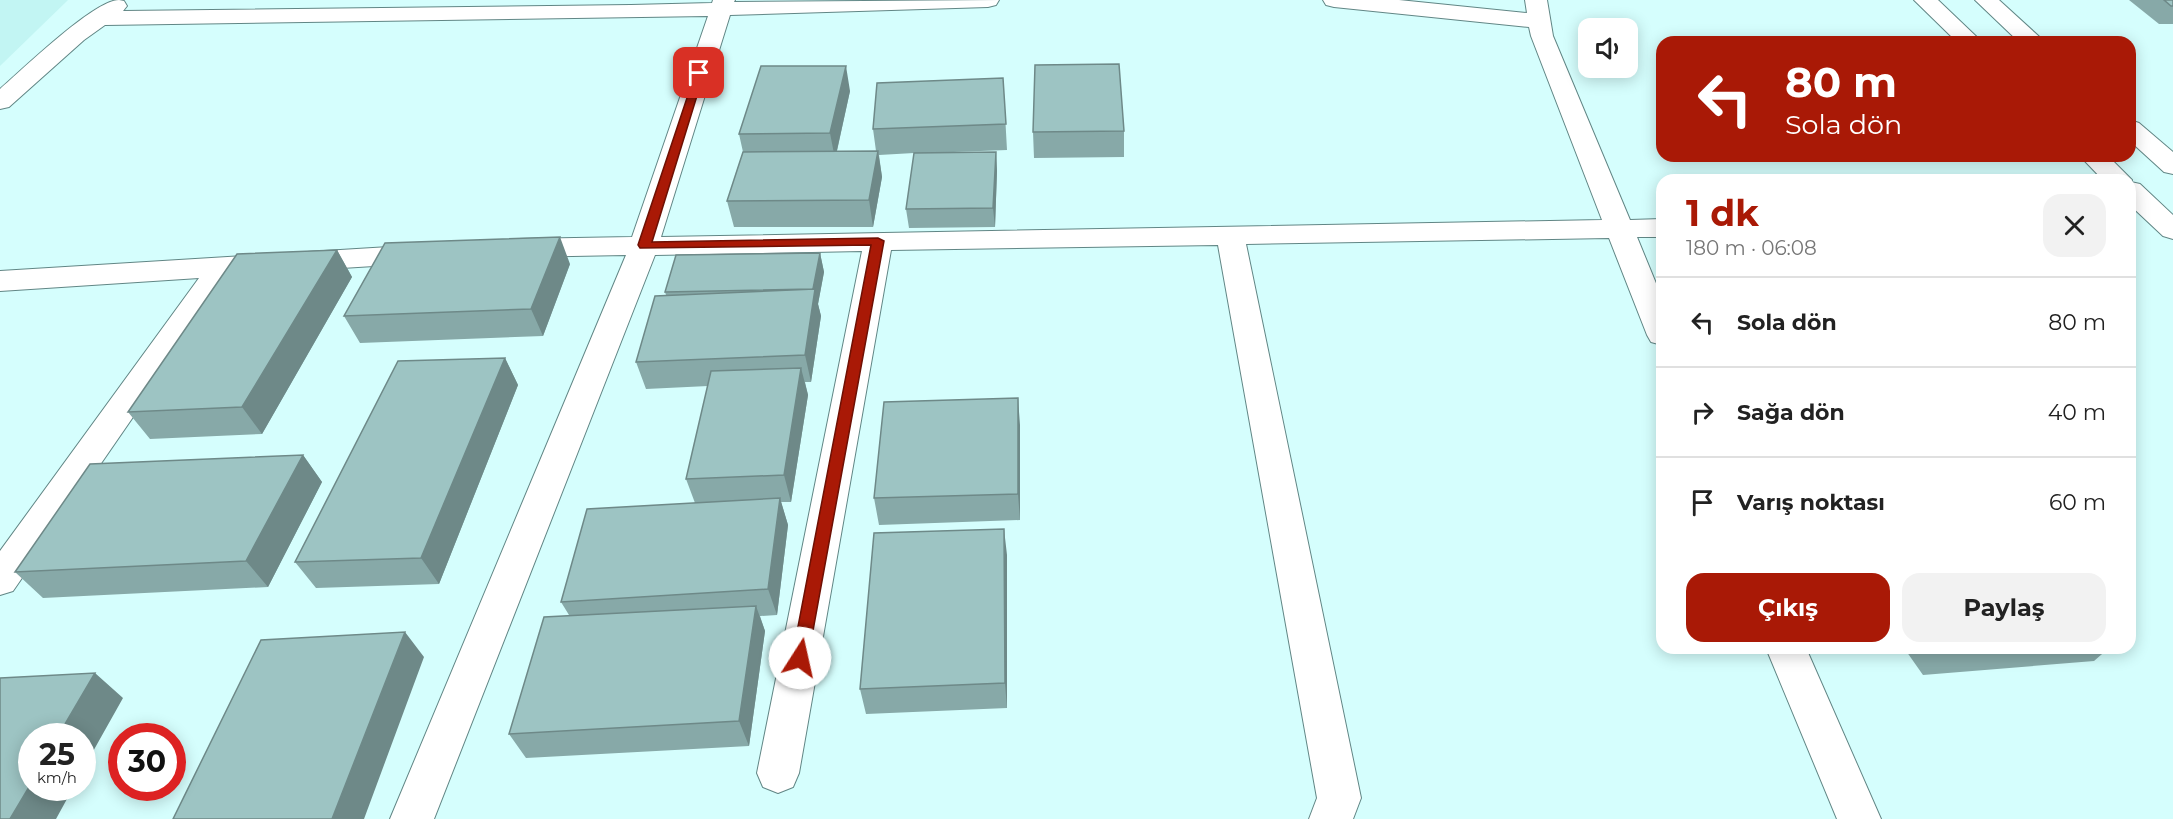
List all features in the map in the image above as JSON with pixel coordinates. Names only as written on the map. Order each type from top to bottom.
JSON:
[{"type":"main road","points":[[0,102],[97,18],[126,0]]},
{"type":"main road","points":[[97,18],[988,0]]},
{"type":"main road","points":[[1334,0],[1538,10],[1542,36],[1656,320]]},
{"type":"main road","points":[[1925,0],[1964,36]]},
{"type":"main road","points":[[1986,0],[2026,36]]},
{"type":"main road","points":[[412,819],[644,245],[722,4]]},
{"type":"main road","points":[[2136,133],[2173,166]]},
{"type":"main road","points":[[2100,162],[2112,174]]},
{"type":"main road","points":[[2136,196],[2173,230]]},
{"type":"main road","points":[[493,250],[644,245],[1656,228]]},
{"type":"main road","points":[[1230,235],[1339,798],[1332,819]]},
{"type":"main road","points":[[778,773],[878,241]]},
{"type":"main road","points":[[0,281],[446,253]]},
{"type":"main road","points":[[0,580],[222,267]]},
{"type":"main road","points":[[1789,654],[1859,819]]},
{"type":"shaded area","points":[[0,0],[68,0],[0,66]]},
{"type":"building","points":[[2164,0],[2173,0],[2173,6],[2171,6]]},
{"type":"building","points":[[1119,64],[1124,131],[1033,132],[1035,65]]},
{"type":"building","points":[[761,66],[846,66],[830,133],[739,134]]},
{"type":"building","points":[[1003,78],[1006,124],[873,129],[877,83]]},
{"type":"building","points":[[878,151],[869,200],[727,201],[743,152]]},
{"type":"building","points":[[996,152],[993,208],[906,209],[914,153]]},
{"type":"building","points":[[560,237],[531,309],[344,316],[385,243]]},
{"type":"building","points":[[337,250],[242,407],[128,412],[237,254]]},
{"type":"building","points":[[820,253],[813,289],[665,292],[676,255]]},
{"type":"building","points":[[815,289],[805,355],[636,362],[655,296]]},
{"type":"building","points":[[505,358],[421,558],[295,562],[398,361]]},
{"type":"building","points":[[801,368],[784,475],[686,479],[711,371]]},
{"type":"building","points":[[1018,398],[1018,494],[874,498],[884,402]]},
{"type":"building","points":[[303,455],[246,561],[15,572],[90,464]]},
{"type":"building","points":[[780,498],[768,589],[561,602],[587,509]]},
{"type":"building","points":[[1004,529],[1005,683],[860,689],[874,533]]},
{"type":"building","points":[[756,606],[739,721],[509,734],[544,617]]},
{"type":"building","points":[[405,632],[332,819],[173,819],[182,801],[186,801],[186,793],[261,640]]},
{"type":"building","points":[[95,673],[66,723],[18,723],[18,801],[21,801],[10,819],[0,819],[0,678]]},
{"type":"route","points":[[699,73],[644,245],[878,241],[800,658]]}]
